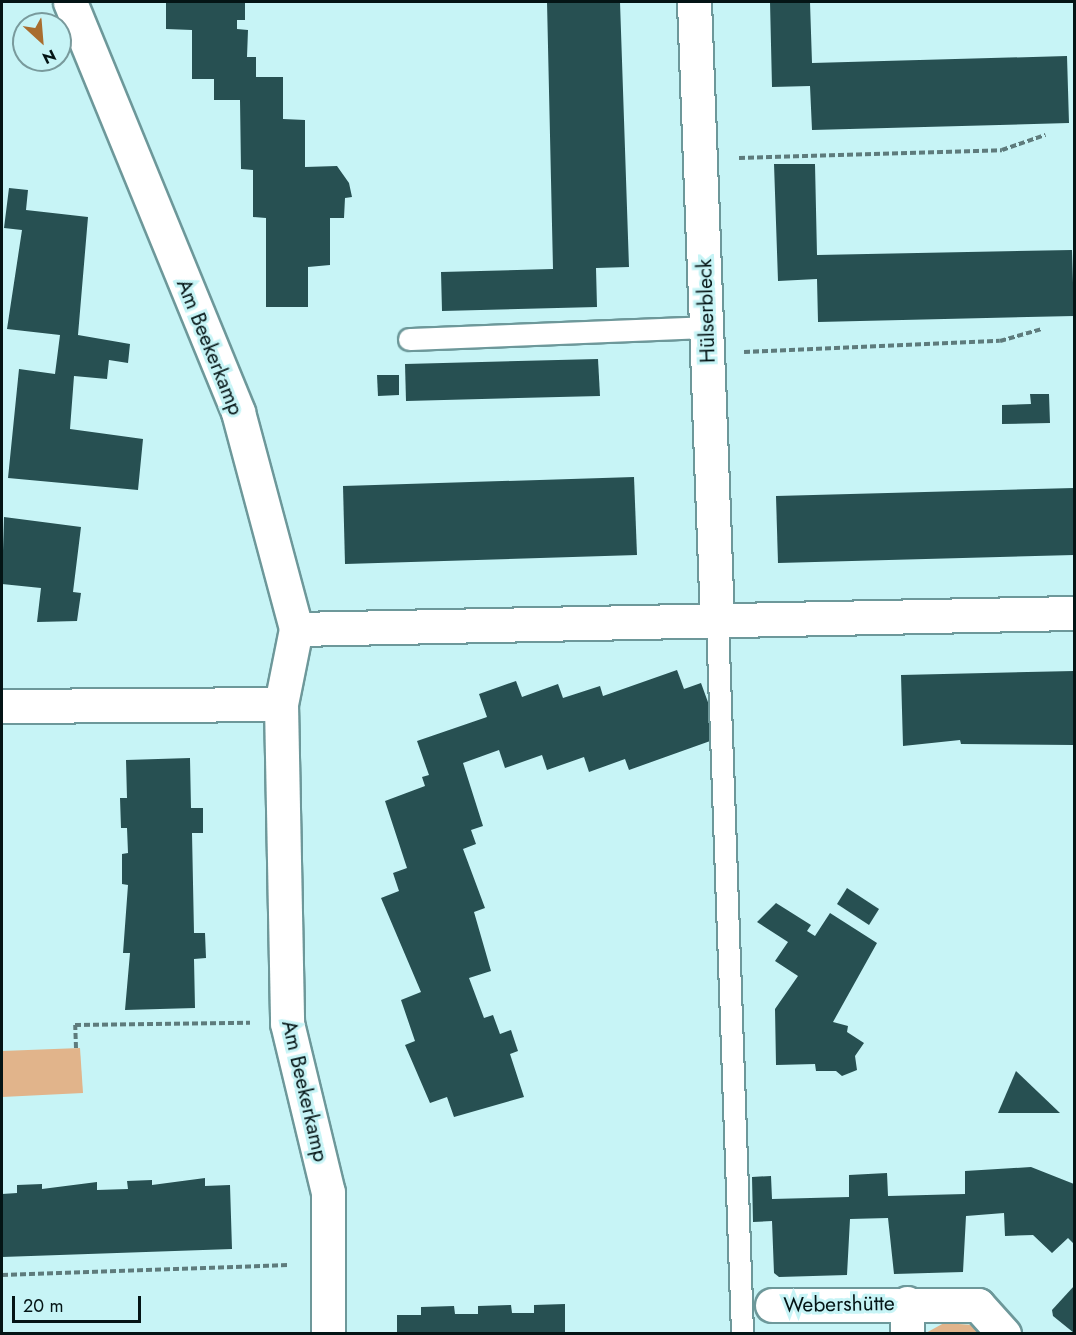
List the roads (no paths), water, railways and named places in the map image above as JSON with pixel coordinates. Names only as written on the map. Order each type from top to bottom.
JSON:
[{"type":"street","name":"Am Beekerkamp","points":[[70,2],[238,412],[296,629],[281,704],[287,1023],[328,1192],[328,1334]]},
{"type":"street","name":"Hülserbleck","points":[[694,2],[717,620]]},
{"type":"street","points":[[296,629],[1074,613]]},
{"type":"street","points":[[2,706],[281,704]]},
{"type":"street","name":"Webershütte","points":[[772,1305],[907,1318],[978,1305],[1004,1334]]},
{"type":"lane","points":[[409,339],[707,340]]},
{"type":"lane","points":[[717,620],[742,1334]]}]
